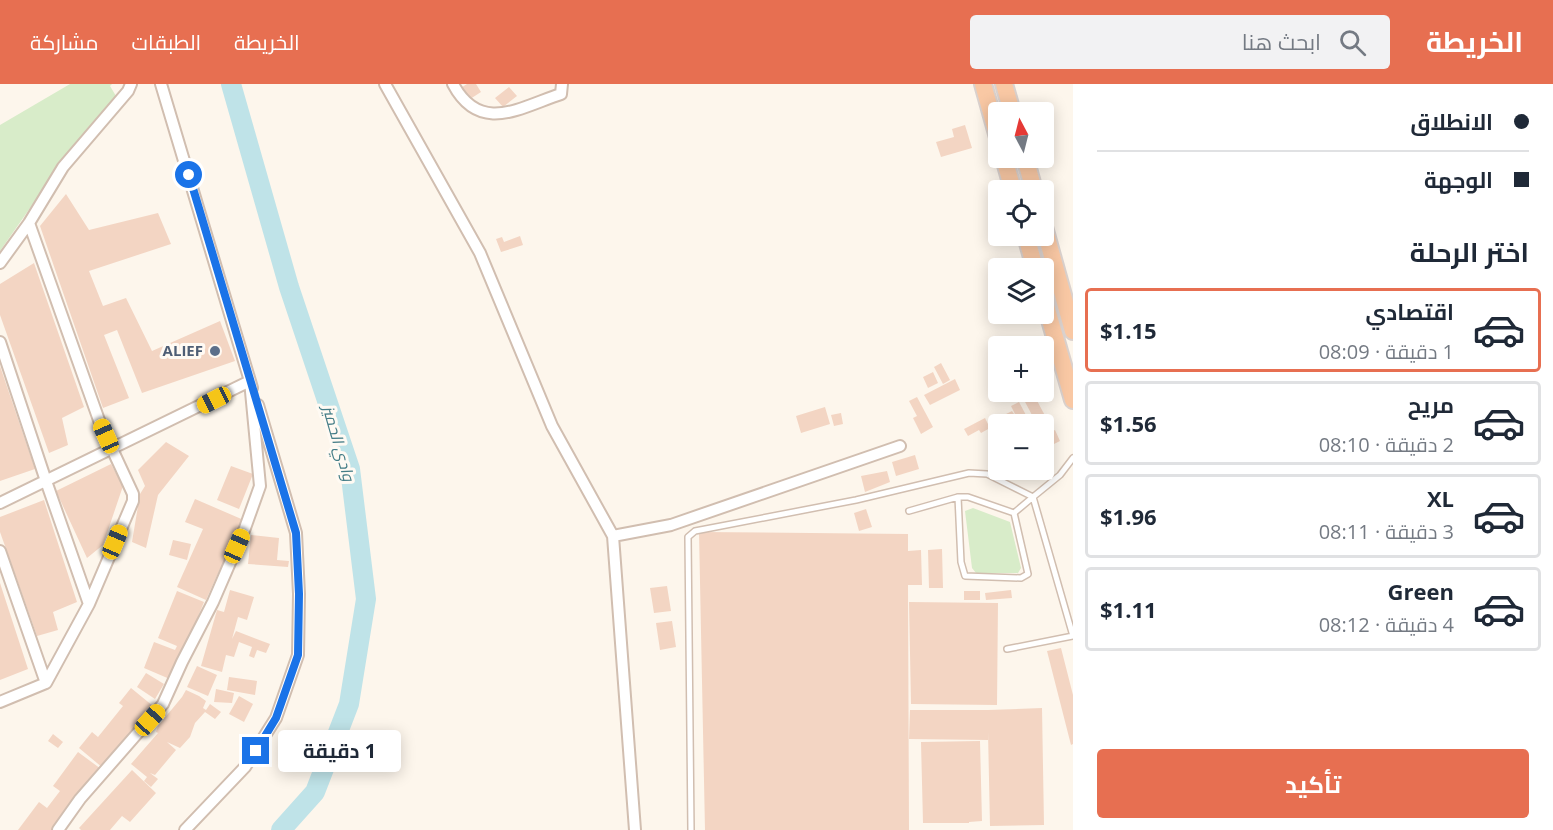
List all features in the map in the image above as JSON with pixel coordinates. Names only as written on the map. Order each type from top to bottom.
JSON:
[{"type":"highway","points":[[983,84],[988,102]]},
{"type":"highway","points":[[1004,84],[1009,102]]},
{"type":"highway","points":[[1049,246],[1073,331]]},
{"type":"highway","points":[[1051,324],[1073,400]]},
{"type":"street","points":[[0,264],[29,223],[63,167],[128,91],[131,84]]},
{"type":"street","points":[[161,84],[296,533],[299,594],[298,655],[276,718],[246,767],[185,830]]},
{"type":"street","points":[[386,84],[480,253],[552,426],[613,536],[634,830]]},
{"type":"street","points":[[453,84],[460,96],[476,109],[497,115],[516,111],[561,94],[562,84]]},
{"type":"street","points":[[0,702],[46,683],[89,604],[133,501],[133,494],[100,423],[29,223]]},
{"type":"street","points":[[0,342],[89,604]]},
{"type":"street","points":[[0,502],[250,381]]},
{"type":"street","points":[[58,830],[80,799],[164,704],[245,528],[260,486],[250,381]]},
{"type":"street","points":[[613,536],[671,525],[900,446]]},
{"type":"street","points":[[0,550],[46,683]]},
{"type":"lane","points":[[1014,513],[1060,475],[1073,458]]},
{"type":"lane","points":[[691,830],[688,537],[695,531],[856,500],[969,473],[987,474],[1033,497],[1073,636],[1006,649]]},
{"type":"lane","points":[[909,511],[958,497],[968,497],[1014,513]]},
{"type":"lane","points":[[958,497],[961,562],[965,576],[1021,578],[1028,574],[1014,513]]},
{"type":"green space","points":[[70,84],[112,84],[110,86],[116,96],[58,168],[0,251],[0,125]]},
{"type":"green space","points":[[973,508],[1010,522],[1021,568],[1018,573],[976,573],[972,568],[965,511]]},
{"type":"building","points":[[467,84],[476,84],[481,92],[467,101],[459,89]]},
{"type":"building","points":[[509,87],[517,96],[503,107],[495,98]]},
{"type":"building","points":[[965,125],[972,148],[941,157],[936,142],[954,137],[952,129]]},
{"type":"building","points":[[66,194],[89,230],[158,213],[171,244],[89,271],[103,306],[126,298],[152,351],[220,321],[235,361],[142,393],[117,330],[104,335],[129,398],[103,408],[40,226]]},
{"type":"building","points":[[520,236],[523,245],[501,252],[496,239],[502,237],[504,242]]},
{"type":"building","points":[[34,263],[84,407],[62,418],[68,445],[49,453],[0,315],[0,284]]},
{"type":"building","points":[[941,363],[950,380],[943,384],[934,367]]},
{"type":"building","points":[[0,366],[35,469],[0,481]]},
{"type":"building","points":[[933,372],[938,383],[928,388],[923,377]]},
{"type":"building","points":[[955,379],[960,390],[930,405],[924,395]]},
{"type":"building","points":[[917,397],[933,427],[921,434],[913,418],[917,416],[909,401]]},
{"type":"building","points":[[1019,402],[1025,414],[1015,414],[1011,406]]},
{"type":"building","points":[[1025,402],[1038,402],[1044,414],[1031,414]]},
{"type":"building","points":[[825,407],[830,424],[801,433],[796,416]]},
{"type":"building","points":[[841,413],[843,424],[834,426],[831,415]]},
{"type":"building","points":[[985,418],[988,424],[988,429],[981,433],[979,430],[968,436],[964,429]]},
{"type":"building","points":[[1054,430],[1060,441],[1054,444]]},
{"type":"building","points":[[166,442],[189,456],[158,495],[146,548],[132,542],[140,494],[145,486],[138,470]]},
{"type":"building","points":[[915,455],[919,469],[896,476],[892,462]]},
{"type":"building","points":[[111,464],[123,486],[103,545],[87,558],[56,491]]},
{"type":"building","points":[[231,466],[253,474],[239,509],[217,500]]},
{"type":"building","points":[[887,471],[890,482],[865,492],[861,476]]},
{"type":"building","points":[[195,499],[246,521],[225,571],[220,569],[206,600],[177,587],[203,529],[185,522]]},
{"type":"building","points":[[44,500],[77,602],[53,612],[58,630],[37,636],[0,532],[0,517]]},
{"type":"building","points":[[866,509],[872,527],[859,531],[854,513]]},
{"type":"building","points":[[699,532],[908,534],[908,551],[921,550],[922,585],[908,585],[909,830],[705,830]]},
{"type":"building","points":[[251,535],[279,538],[277,560],[289,561],[288,567],[248,564]]},
{"type":"building","points":[[173,540],[191,544],[187,560],[169,555]]},
{"type":"building","points":[[942,549],[943,588],[929,588],[928,550]]},
{"type":"building","points":[[0,583],[28,669],[0,680]]},
{"type":"building","points":[[667,586],[671,611],[654,613],[650,588]]},
{"type":"building","points":[[230,590],[254,597],[247,620],[238,617],[232,639],[236,631],[270,644],[266,653],[257,650],[254,658],[249,656],[252,647],[239,642],[234,657],[226,655],[222,672],[201,666],[217,610],[224,612]]},
{"type":"building","points":[[1011,590],[1012,598],[986,600],[985,593]]},
{"type":"building","points":[[177,591],[204,602],[172,680],[144,668],[154,642],[175,650],[177,646],[158,638]]},
{"type":"building","points":[[964,591],[980,591],[980,600],[964,600]]},
{"type":"building","points":[[909,602],[998,603],[997,705],[911,704]]},
{"type":"building","points":[[672,621],[676,647],[660,650],[656,623]]},
{"type":"building","points":[[1061,648],[1073,695],[1073,744],[1071,745],[1047,651]]},
{"type":"building","points":[[197,666],[217,675],[208,696],[187,687]]},
{"type":"building","points":[[146,673],[164,684],[155,699],[137,687]]},
{"type":"building","points":[[229,677],[257,681],[255,695],[227,690]]},
{"type":"building","points":[[131,688],[153,706],[103,768],[79,748],[92,732],[98,737],[123,706],[119,703]]},
{"type":"building","points":[[216,689],[234,693],[232,703],[214,702]]},
{"type":"building","points":[[186,690],[206,701],[203,708],[206,710],[210,704],[221,712],[215,719],[205,712],[195,723],[190,737],[180,748],[167,742],[176,750],[155,775],[150,773],[158,779],[151,787],[144,781],[147,777],[131,764],[158,733],[156,732],[158,726]]},
{"type":"building","points":[[239,696],[253,704],[244,722],[229,714]]},
{"type":"building","points":[[1042,708],[1044,825],[990,826],[988,732],[988,740],[909,739],[910,710]]},
{"type":"building","points":[[53,734],[63,742],[58,748],[48,741]]},
{"type":"building","points":[[980,741],[982,821],[923,823],[921,742]]},
{"type":"building","points":[[78,752],[101,769],[55,830],[18,830],[39,802],[47,808],[60,791],[53,786]]},
{"type":"building","points":[[132,770],[156,793],[130,822],[122,816],[110,830],[81,830],[79,828]]},
{"type":"waterway","name":"وادي الحميز","points":[[231,84],[289,287],[350,469],[366,599],[349,704],[315,792],[281,830]]},
{"type":"place","name":"ALIEF","points":[[215,351]]},
{"type":"route","points":[[189,175],[296,533],[299,594],[298,655],[276,718],[256,751]]}]
